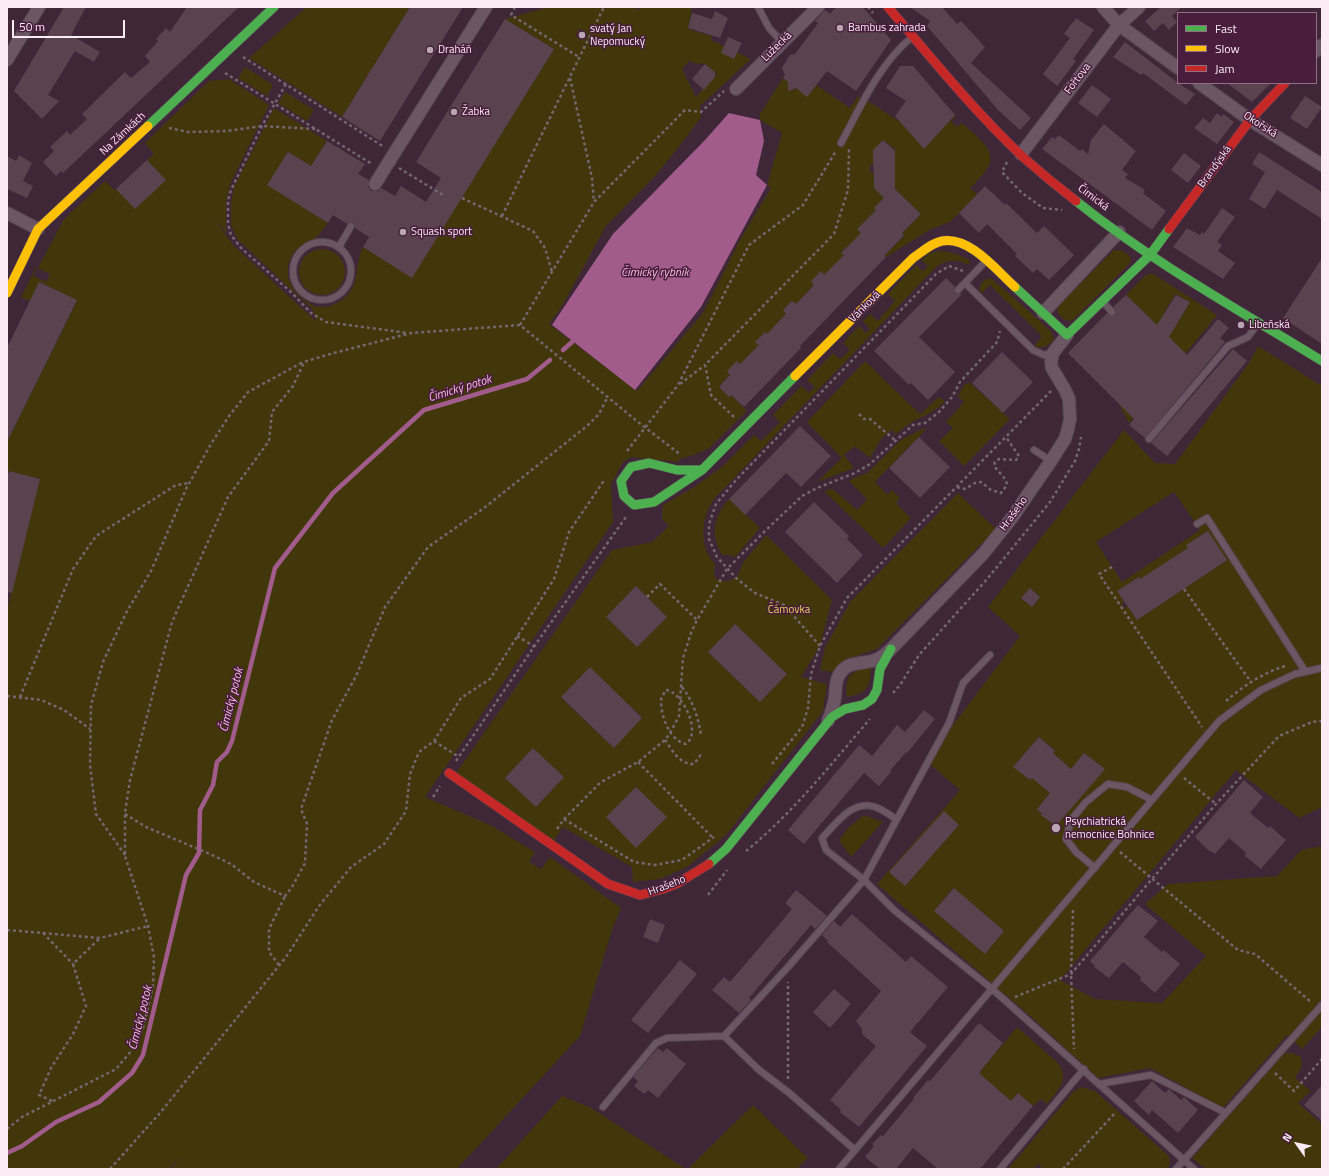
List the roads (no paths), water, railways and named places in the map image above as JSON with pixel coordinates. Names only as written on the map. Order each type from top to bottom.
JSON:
[{"type":"street","points":[[7,60],[39,7]]},
{"type":"street","name":"Na Zámkách","points":[[7,293],[38,229],[274,7]]},
{"type":"street","points":[[375,184],[486,7]]},
{"type":"street","name":"Lužecká","points":[[736,89],[818,7]]},
{"type":"street","name":"Čimická","points":[[888,7],[958,90],[1021,154],[1046,177],[1084,207],[1150,255],[1322,361]]},
{"type":"street","points":[[1102,7],[1119,25],[1177,67]]},
{"type":"street","name":"Fořtova","points":[[1021,154],[1119,25],[1139,7]]},
{"type":"street","name":"Okořská","points":[[1200,84],[1250,120],[1322,165]]},
{"type":"street","name":"Brandýská","points":[[1150,255],[1250,120],[1284,84]]},
{"type":"street","points":[[7,213],[38,229]]},
{"type":"street","points":[[1043,313],[1119,232]]},
{"type":"street","name":"Vánková","points":[[702,470],[677,470],[649,463],[630,468],[621,481],[624,496],[634,505],[654,502],[702,470],[913,258],[928,246],[941,241],[959,242],[975,250],[1067,335]]},
{"type":"street","points":[[1053,353],[1067,335],[1150,255]]},
{"type":"street","name":"Hrašeho","points":[[827,722],[834,703],[836,681],[843,669],[855,663],[875,660],[884,656],[890,650],[983,554],[1011,519],[1051,461],[1065,438],[1070,419],[1068,399],[1065,390],[1052,368],[1051,362],[1053,353]]},
{"type":"street","name":"Hrašeho","points":[[449,773],[608,884],[640,895],[663,889],[692,875],[708,865],[726,849],[827,722],[838,712],[851,707],[863,705],[872,700],[877,690],[880,669],[890,650]]},
{"type":"lane","points":[[758,7],[769,28],[782,42]]},
{"type":"lane","points":[[841,143],[873,84],[901,46],[913,37]]},
{"type":"lane","points":[[339,247],[351,226]]},
{"type":"lane","points":[[321,242],[330,243],[339,247],[346,254],[350,263],[352,273],[350,283],[336,298],[326,301],[316,300],[307,296],[300,290],[295,282],[293,273],[297,255],[304,248],[321,242]]},
{"type":"lane","points":[[958,290],[986,260]]},
{"type":"lane","points":[[965,283],[1033,350],[1044,355],[1053,353]]},
{"type":"lane","points":[[1102,301],[1112,312]]},
{"type":"lane","points":[[1149,439],[1228,346],[1248,338],[1259,322]]},
{"type":"lane","points":[[1034,450],[1051,461]]},
{"type":"lane","points":[[1197,524],[1206,518],[1305,671]]},
{"type":"lane","points":[[603,1107],[656,1043],[667,1038],[724,1036],[788,968],[864,880],[949,723],[963,683],[990,655]]},
{"type":"lane","points":[[839,1169],[1219,721],[1261,690],[1295,674],[1322,668]]},
{"type":"lane","points":[[1095,868],[1076,852],[1066,839],[1071,820],[1086,802],[1108,784],[1127,787],[1152,800]]},
{"type":"lane","points":[[896,819],[875,807],[861,804],[844,814],[822,838],[826,850],[864,880],[895,911],[1005,1000],[1084,1069],[1194,1169]]},
{"type":"lane","points":[[1176,1169],[1320,1007]]},
{"type":"lane","points":[[724,1036],[759,1070],[788,1092],[855,1150]]},
{"type":"lane","points":[[1000,1169],[1084,1069]]},
{"type":"lane","points":[[1099,1084],[1151,1075],[1226,1113]]},
{"type":"water","name":"Čimický rybník","points":[[729,113],[760,120],[764,141],[756,175],[767,185],[701,307],[635,390],[552,325],[613,234],[705,140]]},
{"type":"waterway","name":"Čimický potok","points":[[563,350],[572,342]]},
{"type":"waterway","name":"Čimický potok","points":[[7,1153],[22,1146],[56,1122],[99,1102],[132,1073],[143,1055],[186,875],[199,853],[200,810],[213,785],[217,762],[227,752],[232,741],[275,568],[333,493],[424,410],[527,379],[550,360]]},
{"type":"place","name":"Bambus zahrada","points":[[840,28]]},
{"type":"place","name":"svatý Jan Nepomucký","points":[[582,35]]},
{"type":"place","name":"Draháň","points":[[430,50]]},
{"type":"place","name":"Žabka","points":[[454,112]]},
{"type":"place","name":"Squash sport","points":[[403,232]]},
{"type":"place","name":"Libeňská","points":[[1241,325]]},
{"type":"place","name":"Psychiatrická nemocnice Bohnice","points":[[1056,828]]},
{"type":"park label","name":"Čámovka","points":[[789,610]]}]
